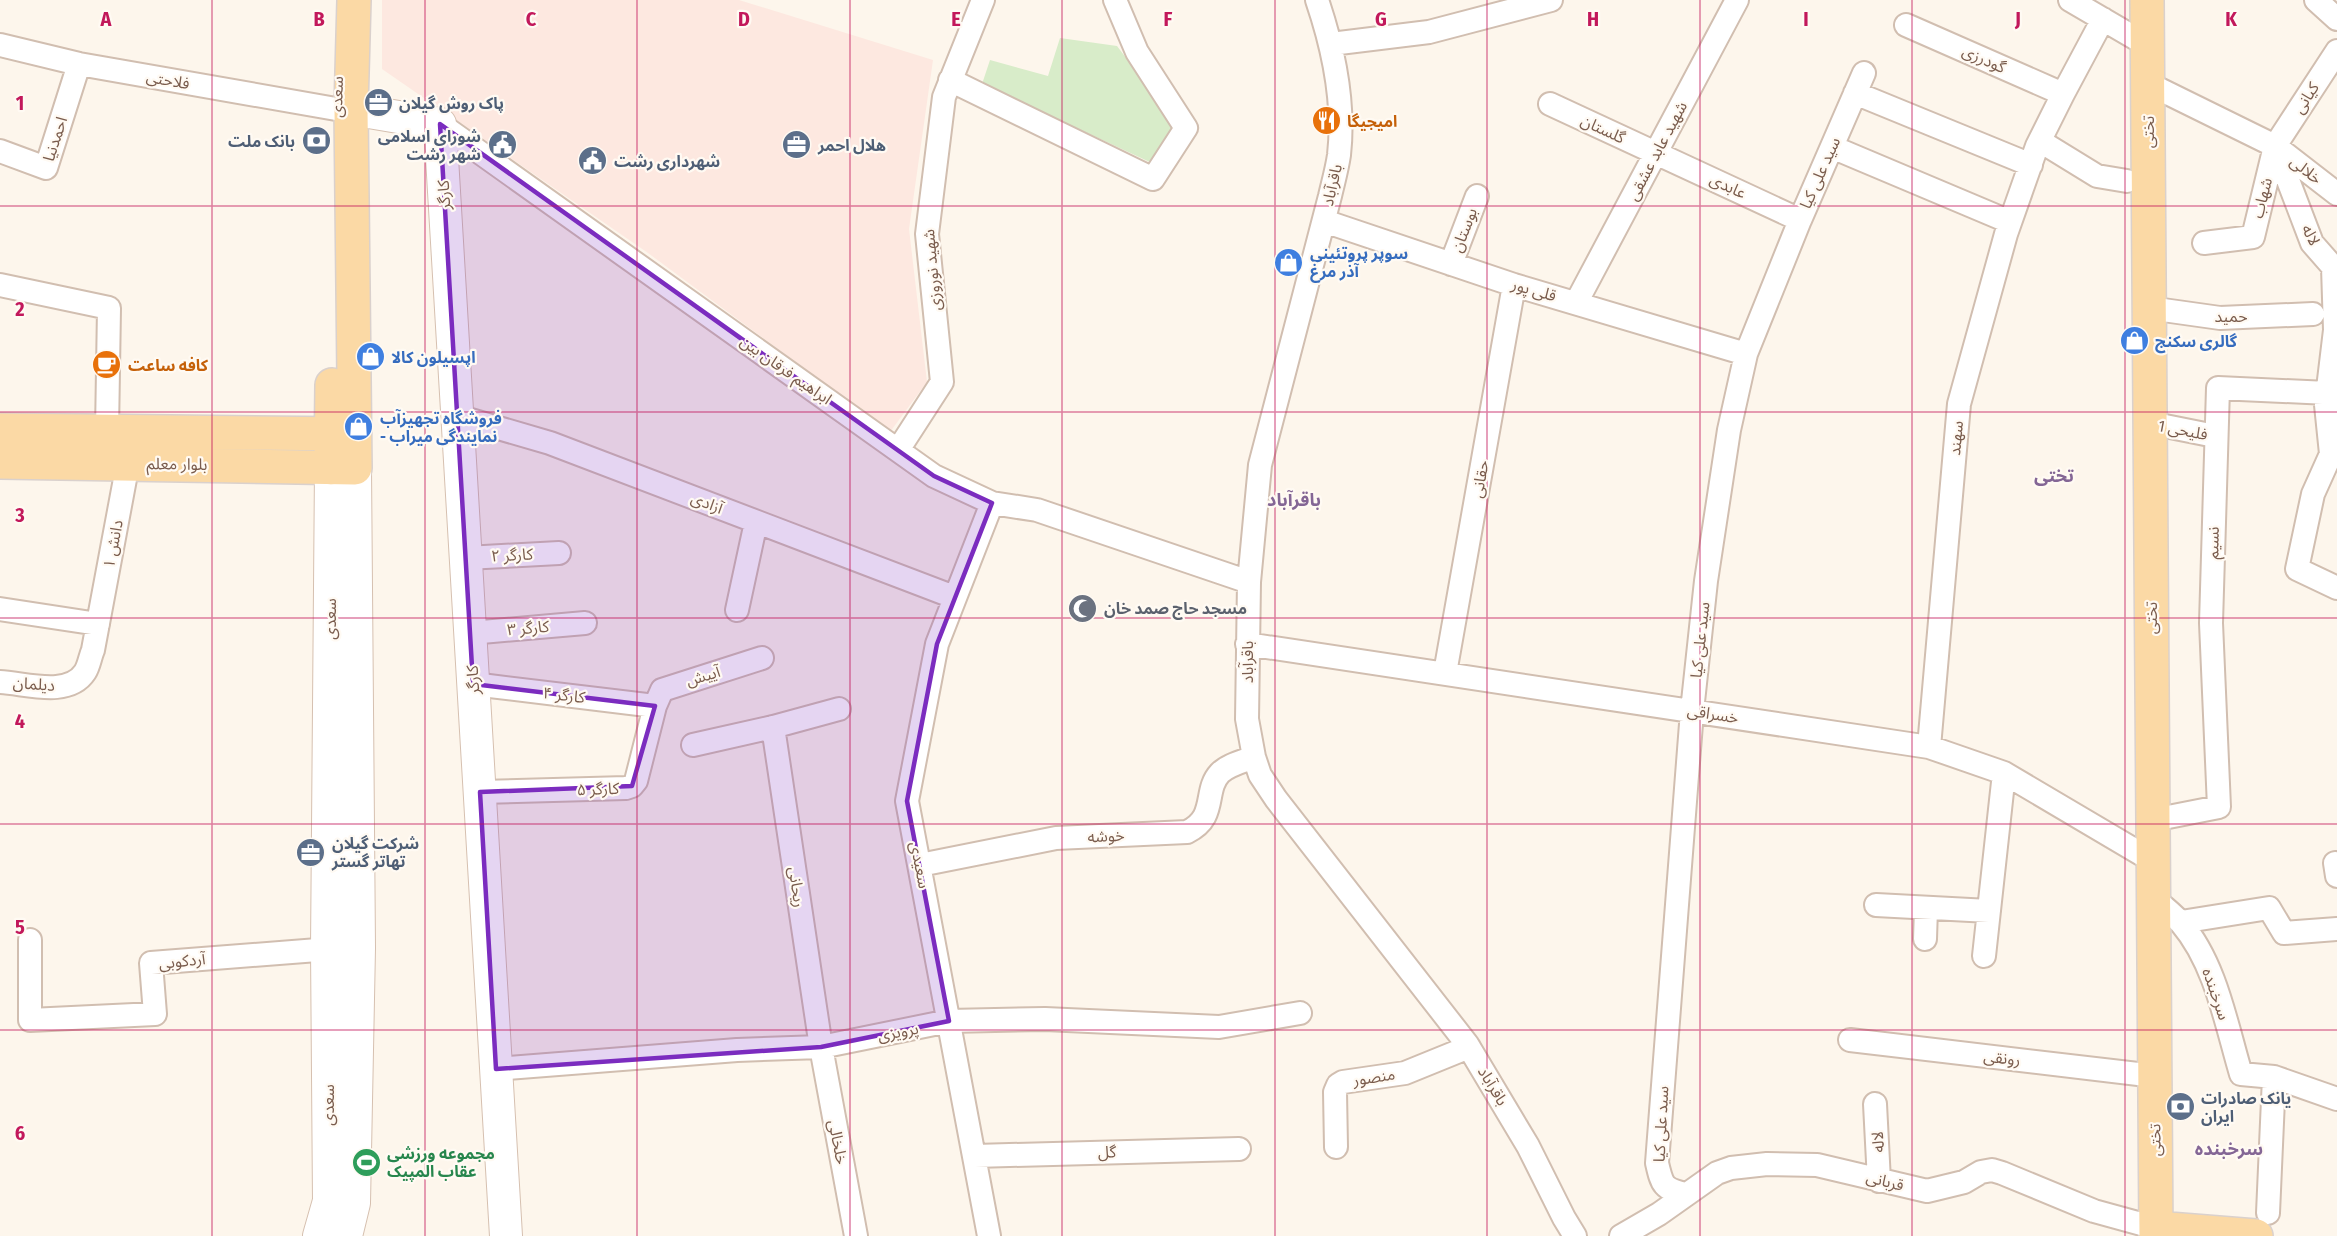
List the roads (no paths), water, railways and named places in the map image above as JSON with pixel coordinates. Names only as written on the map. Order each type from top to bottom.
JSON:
[{"type":"main road","name":"سعدی","points":[[338,0],[344,109],[343,468],[359,948],[354,1203],[346,1236]]},
{"type":"main road","name":"سعدی","points":[[343,434],[332,390],[344,109],[354,0]]},
{"type":"main road","name":"تختی","points":[[2146,0],[2156,1232]]},
{"type":"main road","name":"ابراهیم فرقان بین","points":[[344,109],[440,124]]},
{"type":"main road","name":"کارگر","points":[[440,124],[506,1236]]},
{"type":"main road","points":[[259,432],[296,420],[332,390]]},
{"type":"main road","name":"بلوار معلم","points":[[0,430],[343,434]]},
{"type":"main road","name":"بلوار معلم","points":[[0,462],[343,468]]},
{"type":"main road","name":"سعدی","points":[[320,1236],[329,1200],[327,948],[343,468]]},
{"type":"main road","points":[[2156,1232],[2246,1230]]},
{"type":"street","points":[[950,80],[1154,179],[1186,128],[1137,52],[1115,0]]},
{"type":"street","name":"باقرآباد","points":[[1317,0],[1337,70],[1339,155],[1260,465],[1249,582],[1246,644],[1247,719],[1254,757],[1260,775],[1276,799],[1469,1047],[1528,1146],[1575,1236]]},
{"type":"street","points":[[1331,44],[1429,32],[1495,7],[1551,0]]},
{"type":"street","name":"شهید عابد عشقی","points":[[1576,303],[1737,0]]},
{"type":"street","points":[[2070,0],[2147,45]]},
{"type":"street","points":[[2316,0],[2337,19]]},
{"type":"street","name":"شهید نوروزی","points":[[898,450],[942,382],[927,234],[944,97],[979,1]]},
{"type":"street","name":"سهند","points":[[1929,747],[1959,404],[2010,222],[2031,165],[2063,94],[2103,19]]},
{"type":"street","name":"گودرزی","points":[[1906,25],[2063,94]]},
{"type":"street","name":"فلاحتی","points":[[0,45],[79,64],[344,109]]},
{"type":"street","name":"کیانی","points":[[2275,146],[2337,51]]},
{"type":"street","name":"احمدنیا","points":[[0,151],[46,168],[79,64]]},
{"type":"street","name":"سید علی کیا","points":[[1686,1194],[1671,1191],[1661,1182],[1657,1163],[1692,711],[1706,581],[1729,430],[1746,354],[1859,83],[2031,165]]},
{"type":"street","points":[[2147,83],[2275,146]]},
{"type":"street","name":"گلستان","points":[[1550,104],[1656,153]]},
{"type":"street","name":"ابراهیم فرقان بین","points":[[440,124],[934,476],[992,502],[1037,510],[1249,582]]},
{"type":"street","points":[[2040,141],[2097,176],[2127,181]]},
{"type":"street","name":"خلالی","points":[[2275,146],[2337,194]]},
{"type":"street","name":"شهاب","points":[[2204,243],[2253,237],[2275,146]]},
{"type":"street","name":"لاله","points":[[2275,146],[2312,243],[2333,267],[2335,330],[2326,405],[2331,454],[2313,494],[2297,569],[2337,588]]},
{"type":"street","points":[[1832,147],[2010,222]]},
{"type":"street","name":"عابدی","points":[[1656,153],[1800,220]]},
{"type":"street","name":"بوستان","points":[[1451,264],[1477,196]]},
{"type":"street","name":"قلی پور","points":[[1324,221],[1514,285],[1746,354]]},
{"type":"street","points":[[0,285],[109,308],[107,431]]},
{"type":"street","name":"حقانی","points":[[1445,673],[1514,285]]},
{"type":"street","name":"حمید","points":[[2149,308],[2220,318],[2313,314]]},
{"type":"street","name":"نسیم","points":[[2153,820],[2220,807],[2211,623],[2218,388],[2328,393]]},
{"type":"street","name":"آزادی","points":[[457,416],[550,443],[954,597]]},
{"type":"street","name":"فلیحی 1","points":[[2150,423],[2215,436]]},
{"type":"street","name":"دانش ۱","points":[[98,624],[128,463]]},
{"type":"street","name":"سعیدی","points":[[989,1236],[907,801],[937,644],[992,502]]},
{"type":"street","points":[[737,610],[756,522]]},
{"type":"street","name":"کارگر ۲","points":[[466,558],[559,553]]},
{"type":"street","points":[[0,609],[98,624]]},
{"type":"street","name":"کارگر ۳","points":[[470,633],[585,623]]},
{"type":"street","name":"دیلمان","points":[[0,682],[46,687],[71,685],[85,672],[98,624]]},
{"type":"street","name":"خسراقی","points":[[1246,644],[1929,747],[2004,773],[2153,861]]},
{"type":"street","name":"آییش","points":[[655,706],[662,690],[668,687],[762,658]]},
{"type":"street","name":"کارگر ۴","points":[[473,684],[655,706]]},
{"type":"street","name":"کارگر ۵","points":[[480,792],[632,786],[636,781],[655,706]]},
{"type":"street","points":[[693,746],[839,709]]},
{"type":"street","name":"ریحانی","points":[[773,727],[821,1047]]},
{"type":"street","name":"خوشه","points":[[920,865],[1056,838],[1187,832],[1196,827],[1204,818],[1219,773],[1254,757]]},
{"type":"street","points":[[1984,956],[2004,773]]},
{"type":"street","name":"سرخبنده","points":[[2153,898],[2181,922],[2196,944],[2215,987],[2241,1074],[2274,1077],[2337,1099]]},
{"type":"street","points":[[1876,905],[1989,911]]},
{"type":"street","points":[[1925,939],[1926,908]]},
{"type":"street","points":[[2181,922],[2269,908],[2284,933],[2337,929]]},
{"type":"street","name":"آردکوبی","points":[[30,940],[30,1020],[155,1014],[151,963],[327,948],[359,948]]},
{"type":"street","name":"پرویزی","points":[[496,1069],[737,1050],[821,1047],[949,1022],[1045,1019],[1219,1027],[1299,1013]]},
{"type":"street","name":"رونقی","points":[[1850,1040],[2155,1076]]},
{"type":"street","name":"خلخالی","points":[[821,1047],[856,1236]]},
{"type":"street","name":"منصور","points":[[1336,1147],[1335,1092],[1338,1085],[1343,1082],[1405,1073],[1469,1047]]},
{"type":"street","points":[[2246,1230],[2274,1077]]},
{"type":"street","name":"لاله","points":[[1875,1104],[1878,1181]]},
{"type":"street","name":"گل","points":[[975,1156],[1239,1149]]},
{"type":"street","name":"قربانی","points":[[1621,1236],[1659,1214],[1717,1173],[1731,1168],[1767,1164],[1829,1166],[1878,1181],[1927,1191],[1964,1182],[1982,1172],[1992,1170],[2094,1211],[2156,1232]]},
{"type":"place","name":"پاک روش گیلان","points":[[378,103]]},
{"type":"place","name":"امیجیگا","points":[[1326,121]]},
{"type":"place","name":"بانک ملت","points":[[316,141]]},
{"type":"place","name":"شورای اسلامی شهر رشت","points":[[502,145]]},
{"type":"place","name":"هلال احمر","points":[[797,145]]},
{"type":"place","name":"شهرداری رشت","points":[[593,161]]},
{"type":"place","name":"سوپر پروتئینی آذر مرغ","points":[[1289,262]]},
{"type":"place","name":"گالری سکنج","points":[[2134,341]]},
{"type":"place","name":"اپسیلون کالا","points":[[370,357]]},
{"type":"place","name":"کافه ساعت","points":[[107,365]]},
{"type":"place","name":"فروشگاه تجهیزآب - نمایندگی میراب","points":[[359,427]]},
{"type":"place","name":"مسجد حاج صمد خان","points":[[1083,608]]},
{"type":"place","name":"شرکت گیلان تهاتر گستر","points":[[311,852]]},
{"type":"place","name":"یانک صادرات ایران","points":[[2180,1107]]},
{"type":"place","name":"مجموعه ورزشی عقاب المپیک","points":[[366,1162]]},
{"type":"district","name":"تختی","points":[[2054,476]]},
{"type":"district","name":"باقرآباد","points":[[1294,500]]},
{"type":"district","name":"سرخبنده","points":[[2229,1149]]}]
